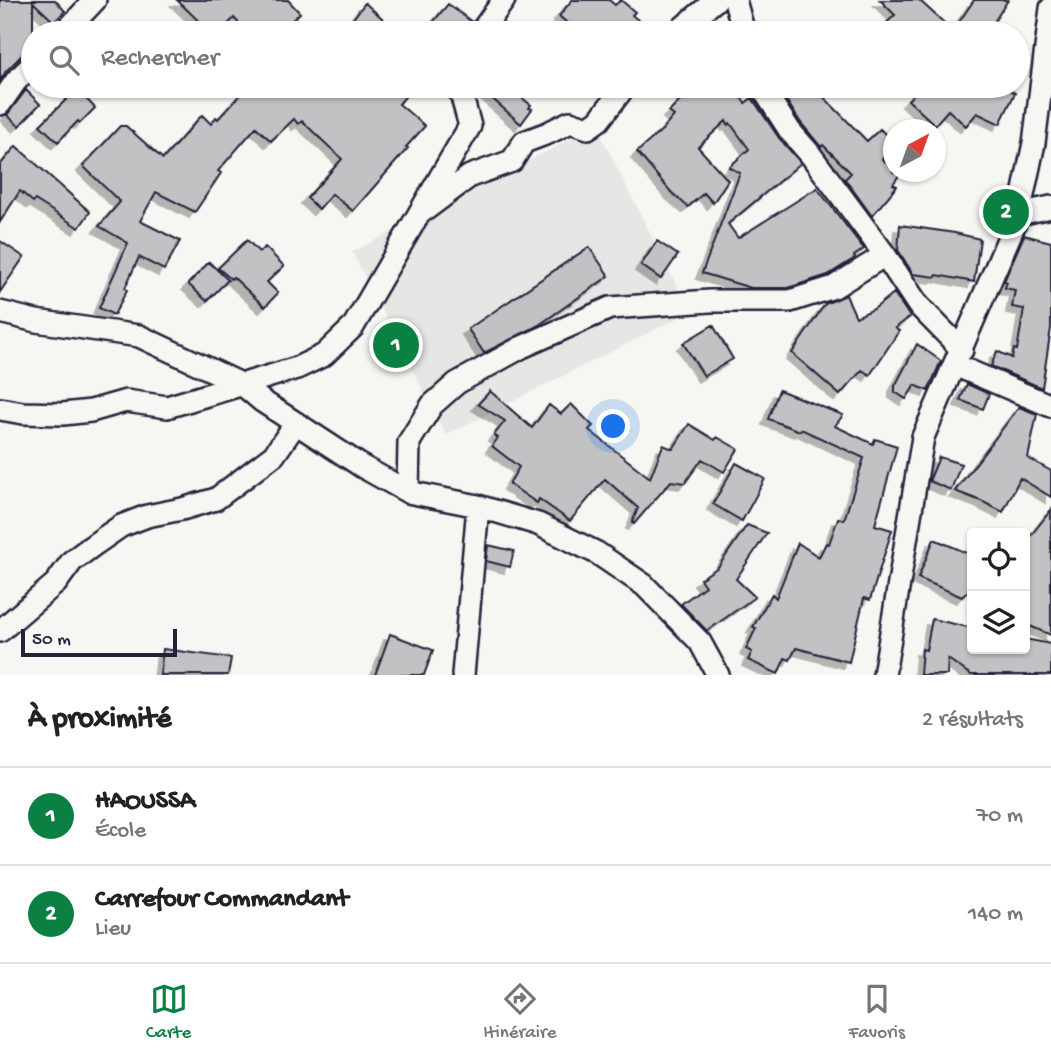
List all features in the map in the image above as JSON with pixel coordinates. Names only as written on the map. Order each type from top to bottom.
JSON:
[{"type":"street","points":[[75,21],[95,0]]},
{"type":"street","points":[[489,21],[505,0]]},
{"type":"street","points":[[691,21],[716,0]]},
{"type":"street","points":[[735,0],[741,21]]},
{"type":"street","points":[[884,675],[923,437],[1019,214],[1034,143],[1051,8]]},
{"type":"street","points":[[0,104],[21,76]]},
{"type":"street","points":[[0,409],[23,413],[63,414],[91,411],[126,401],[167,407],[298,368],[324,355],[353,327],[470,126],[462,98]]},
{"type":"street","points":[[416,217],[470,176],[512,160],[524,142],[570,122],[588,128],[599,120],[616,98]]},
{"type":"street","points":[[769,98],[790,131],[819,166],[959,358],[1051,406]]},
{"type":"street","points":[[1019,214],[1051,207]]},
{"type":"street","points":[[408,492],[409,442],[432,405],[457,383],[522,347],[610,308],[710,301],[790,301],[834,287],[885,255]]},
{"type":"street","points":[[0,312],[36,321],[139,336],[243,385],[262,401],[363,467],[408,492],[478,506],[538,524],[597,552],[644,585],[700,642],[718,675]]},
{"type":"street","points":[[0,631],[56,583],[72,561],[95,544],[121,526],[147,516],[216,499],[274,455],[296,423]]},
{"type":"street","points":[[463,675],[478,506]]},
{"type":"shaded area","points":[[596,126],[690,312],[446,435],[352,252]]},
{"type":"building","points":[[0,0],[55,0],[65,11],[55,21],[33,2],[33,21],[21,21],[21,56],[0,81]]},
{"type":"building","points":[[177,0],[288,0],[300,13],[291,21],[237,21],[234,18],[231,21],[199,21]]},
{"type":"building","points":[[572,0],[609,0],[615,5],[621,0],[635,12],[632,15],[639,21],[565,21],[559,16]]},
{"type":"building","points":[[880,0],[919,0],[942,21],[889,21],[895,15]]},
{"type":"building","points":[[974,0],[1008,0],[995,21],[960,21]]},
{"type":"building","points":[[365,3],[385,21],[351,21]]},
{"type":"building","points":[[448,4],[471,21],[434,21]]},
{"type":"building","points":[[21,97],[34,98],[40,104],[19,126],[7,115]]},
{"type":"building","points":[[68,98],[86,98],[95,108],[58,142],[40,125]]},
{"type":"building","points":[[237,98],[404,98],[399,104],[425,126],[353,211],[332,194],[319,209],[307,198],[342,159],[302,121],[298,124],[294,119],[271,141],[256,127],[218,171],[221,173],[195,212],[156,192],[140,221],[180,241],[164,270],[139,257],[114,315],[99,308],[128,243],[99,226],[120,202],[83,166],[120,126],[126,126],[163,159],[202,115],[211,124],[216,117],[218,119]]},
{"type":"building","points":[[492,98],[522,98],[531,105],[529,108],[532,109],[521,124]]},
{"type":"building","points":[[683,98],[741,98],[745,103],[752,98],[779,138],[801,163],[728,224],[738,238],[817,188],[864,249],[828,275],[788,288],[751,288],[702,273],[740,173],[729,167],[749,149],[726,121],[698,147],[728,180],[713,203],[704,193],[688,207],[671,192],[637,152],[674,116],[669,112]]},
{"type":"building","points":[[785,98],[825,98],[867,141],[880,129],[883,132],[883,182],[894,182],[893,184],[897,186],[872,216],[845,179],[851,173],[823,145],[821,147]]},
{"type":"building","points":[[910,98],[1013,98],[1000,124],[977,113],[966,126],[948,110],[940,119],[929,119],[908,100]]},
{"type":"building","points":[[16,146],[90,212],[79,228],[35,200],[33,202],[20,191],[0,222],[0,165]]},
{"type":"building","points":[[900,225],[980,239],[974,282],[937,275],[913,274],[898,250]]},
{"type":"building","points":[[1024,235],[1051,242],[1051,328],[1042,388],[991,366],[997,351],[1012,358],[1014,349],[1017,350],[1024,309],[1012,307],[1015,290],[1005,288],[1007,282],[1004,281]]},
{"type":"building","points":[[247,240],[259,252],[265,247],[284,266],[267,282],[278,293],[265,307],[233,277],[231,279],[218,268]]},
{"type":"building","points":[[0,241],[24,257],[0,292]]},
{"type":"building","points":[[657,241],[678,255],[661,279],[641,265]]},
{"type":"building","points":[[589,247],[609,276],[539,325],[484,353],[468,329]]},
{"type":"building","points":[[209,262],[228,280],[207,301],[188,284]]},
{"type":"building","points":[[894,293],[910,317],[895,328],[899,331],[870,375],[862,370],[840,395],[792,353],[825,304],[846,295],[856,317],[874,309]]},
{"type":"building","points":[[713,325],[733,359],[704,376],[683,343]]},
{"type":"building","points":[[917,344],[941,361],[928,391],[915,385],[906,399],[895,392],[895,386]]},
{"type":"building","points":[[967,384],[989,394],[983,409],[960,400]]},
{"type":"building","points":[[779,390],[843,415],[835,426],[873,444],[875,439],[897,446],[875,525],[892,530],[870,600],[864,598],[849,662],[796,648],[790,660],[785,658],[778,674],[748,660],[752,652],[746,649],[756,628],[753,627],[772,594],[776,598],[798,543],[819,557],[826,543],[829,544],[838,518],[844,520],[864,458],[801,429],[800,431],[768,419]]},
{"type":"building","points":[[490,391],[532,428],[549,405],[561,414],[571,404],[593,426],[589,430],[650,478],[663,445],[673,449],[689,424],[715,440],[717,437],[738,449],[724,472],[702,459],[685,483],[671,481],[634,524],[632,523],[638,508],[605,479],[570,521],[539,499],[537,503],[509,484],[519,467],[492,446],[498,438],[494,435],[505,421],[478,404]]},
{"type":"building","points":[[1019,407],[1037,414],[1028,458],[1051,471],[1051,497],[1020,478],[1003,512],[955,491]]},
{"type":"building","points":[[939,457],[961,464],[951,490],[929,481]]},
{"type":"building","points":[[736,463],[765,479],[742,521],[713,504]]},
{"type":"building","points":[[1051,510],[1051,635],[1030,626],[1030,537]]},
{"type":"building","points":[[747,525],[767,533],[736,579],[755,597],[707,631],[681,604],[705,586],[700,579],[718,567]]},
{"type":"building","points":[[934,539],[967,553],[967,592],[962,597],[918,578]]},
{"type":"building","points":[[488,545],[514,551],[510,567],[486,561]]},
{"type":"building","points":[[932,619],[967,627],[967,654],[1030,654],[1030,640],[1051,644],[1051,675],[971,675],[948,659],[947,675],[920,675],[922,649],[926,650]]},
{"type":"building","points":[[390,634],[433,650],[424,675],[375,675]]},
{"type":"building","points":[[163,649],[231,658],[228,675],[160,675]]},
{"type":"place","name":"Carrefour Commandant","points":[[1006,212]]},
{"type":"place","name":"HAOUSSA","points":[[396,345]]}]
